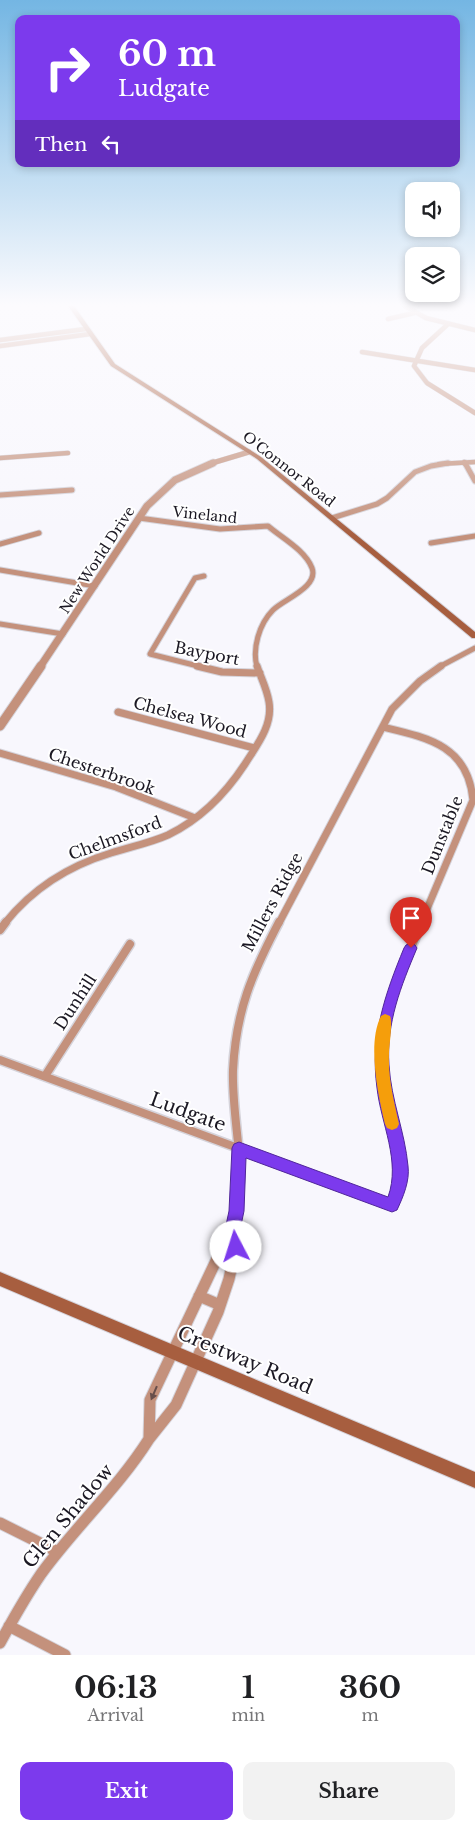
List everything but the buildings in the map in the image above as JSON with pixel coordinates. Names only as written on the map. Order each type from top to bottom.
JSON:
[{"type":"main road","name":"O'Connor Road","points":[[136,380],[249,452],[475,636]]},
{"type":"main road","name":"Crestway Road","points":[[0,1279],[475,1480]]},
{"type":"street","points":[[426,380],[474,413]]},
{"type":"street","name":"New World Drive","points":[[0,726],[139,518],[157,495],[179,478],[202,466],[249,452]]},
{"type":"street","points":[[0,458],[68,453]]},
{"type":"street","points":[[464,462],[475,481]]},
{"type":"street","points":[[332,518],[369,507],[384,500],[406,478],[422,469],[442,464],[475,462]]},
{"type":"street","points":[[0,495],[72,490]]},
{"type":"street","name":"Vineland","points":[[139,518],[223,530],[245,530],[268,526]]},
{"type":"street","name":"Chelmsford","points":[[0,930],[34,892],[67,870],[98,857],[154,840],[195,818],[226,791],[267,727],[270,707],[267,688],[260,673],[255,650],[256,643],[270,614],[280,604],[303,590],[309,584],[312,574],[309,562],[268,526]]},
{"type":"street","points":[[0,544],[39,533]]},
{"type":"street","points":[[431,543],[475,536]]},
{"type":"street","points":[[0,570],[94,586]]},
{"type":"street","name":"Bayport","points":[[204,576],[195,578],[150,654],[222,672],[260,673]]},
{"type":"street","points":[[0,624],[63,634]]},
{"type":"street","name":"Millers Ridge","points":[[173,1351],[232,1230],[236,1211],[239,1148],[233,1091],[233,1071],[239,1020],[244,998],[256,966],[383,727],[401,698],[436,668],[475,648]]},
{"type":"street","name":"Chelsea Wood","points":[[118,712],[254,748]]},
{"type":"street","name":"Dunstable","points":[[383,727],[428,739],[449,750],[464,765],[471,776],[474,788],[473,800],[395,985],[388,1007],[383,1035],[383,1080],[401,1167],[399,1187],[392,1205]]},
{"type":"street","name":"Chesterbrook","points":[[0,753],[116,787],[195,818]]},
{"type":"street","name":"Dunhill","points":[[45,1076],[130,944]]},
{"type":"street","name":"Ludgate","points":[[0,1060],[392,1205]]},
{"type":"street","name":"Millers Ridge","points":[[196,1361],[229,1280],[236,1247],[232,1230]]},
{"type":"street","points":[[199,1296],[220,1305]]},
{"type":"street","points":[[149,1439],[150,1400],[173,1351]]},
{"type":"street","name":"Glen Shadow","points":[[0,1643],[42,1572],[132,1466],[149,1439],[176,1405],[196,1361]]},
{"type":"street","points":[[0,1523],[58,1552]]},
{"type":"street","points":[[9,1626],[65,1655]]},
{"type":"slow traffic","points":[[385,1020],[382,1063],[384,1089],[392,1124]]},
{"type":"route","points":[[236,1247],[232,1230],[236,1211],[240,1168],[239,1148],[392,1205],[399,1187],[401,1167],[384,1089],[382,1063],[383,1035],[388,1007],[395,985],[411,948]]}]
